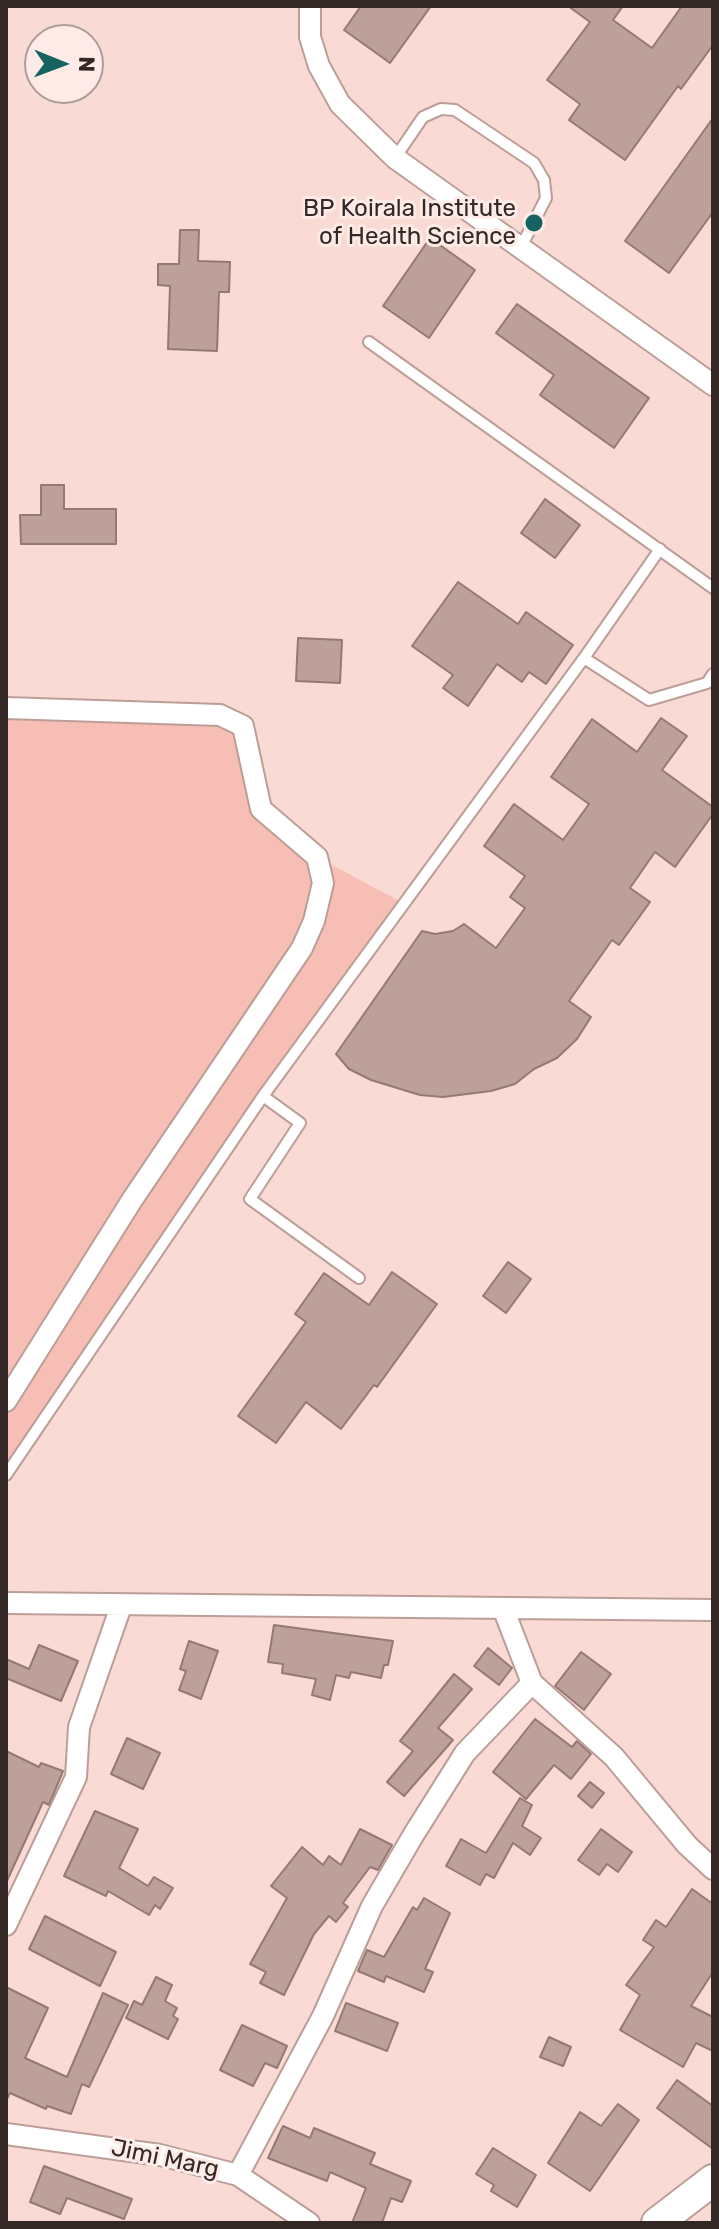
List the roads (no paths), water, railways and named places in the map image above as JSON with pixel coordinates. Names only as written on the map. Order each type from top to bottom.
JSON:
[{"type":"main road","points":[[657,2223],[713,2180]]},
{"type":"street","points":[[310,6],[310,37],[319,66],[340,104],[395,158],[713,385]]},
{"type":"street","points":[[6,708],[220,715],[243,726],[261,809],[317,857],[323,883],[314,921],[302,948],[132,1200],[6,1401]]},
{"type":"street","points":[[6,1603],[713,1610]]},
{"type":"street","points":[[6,1925],[76,1777],[79,1727],[121,1606]]},
{"type":"street","points":[[503,1608],[532,1683],[614,1757],[687,1845],[713,1869]]},
{"type":"street","points":[[238,2175],[323,2016],[372,1906],[414,1834],[465,1753],[532,1683]]},
{"type":"street","name":"Jimi Marg","points":[[6,2134],[160,2155],[238,2175],[309,2223]]},
{"type":"lane","points":[[395,158],[423,117],[441,109],[455,110],[534,163],[544,180],[546,198],[521,247]]},
{"type":"lane","points":[[369,342],[713,588]]},
{"type":"lane","points":[[6,1475],[263,1096],[584,658],[660,549]]},
{"type":"lane","points":[[584,658],[649,700],[707,683],[713,674]]},
{"type":"lane","points":[[263,1096],[300,1123],[250,1199],[359,1278]]},
{"type":"place","name":"BP Koirala Institute of Health Science","points":[[534,223]]}]
